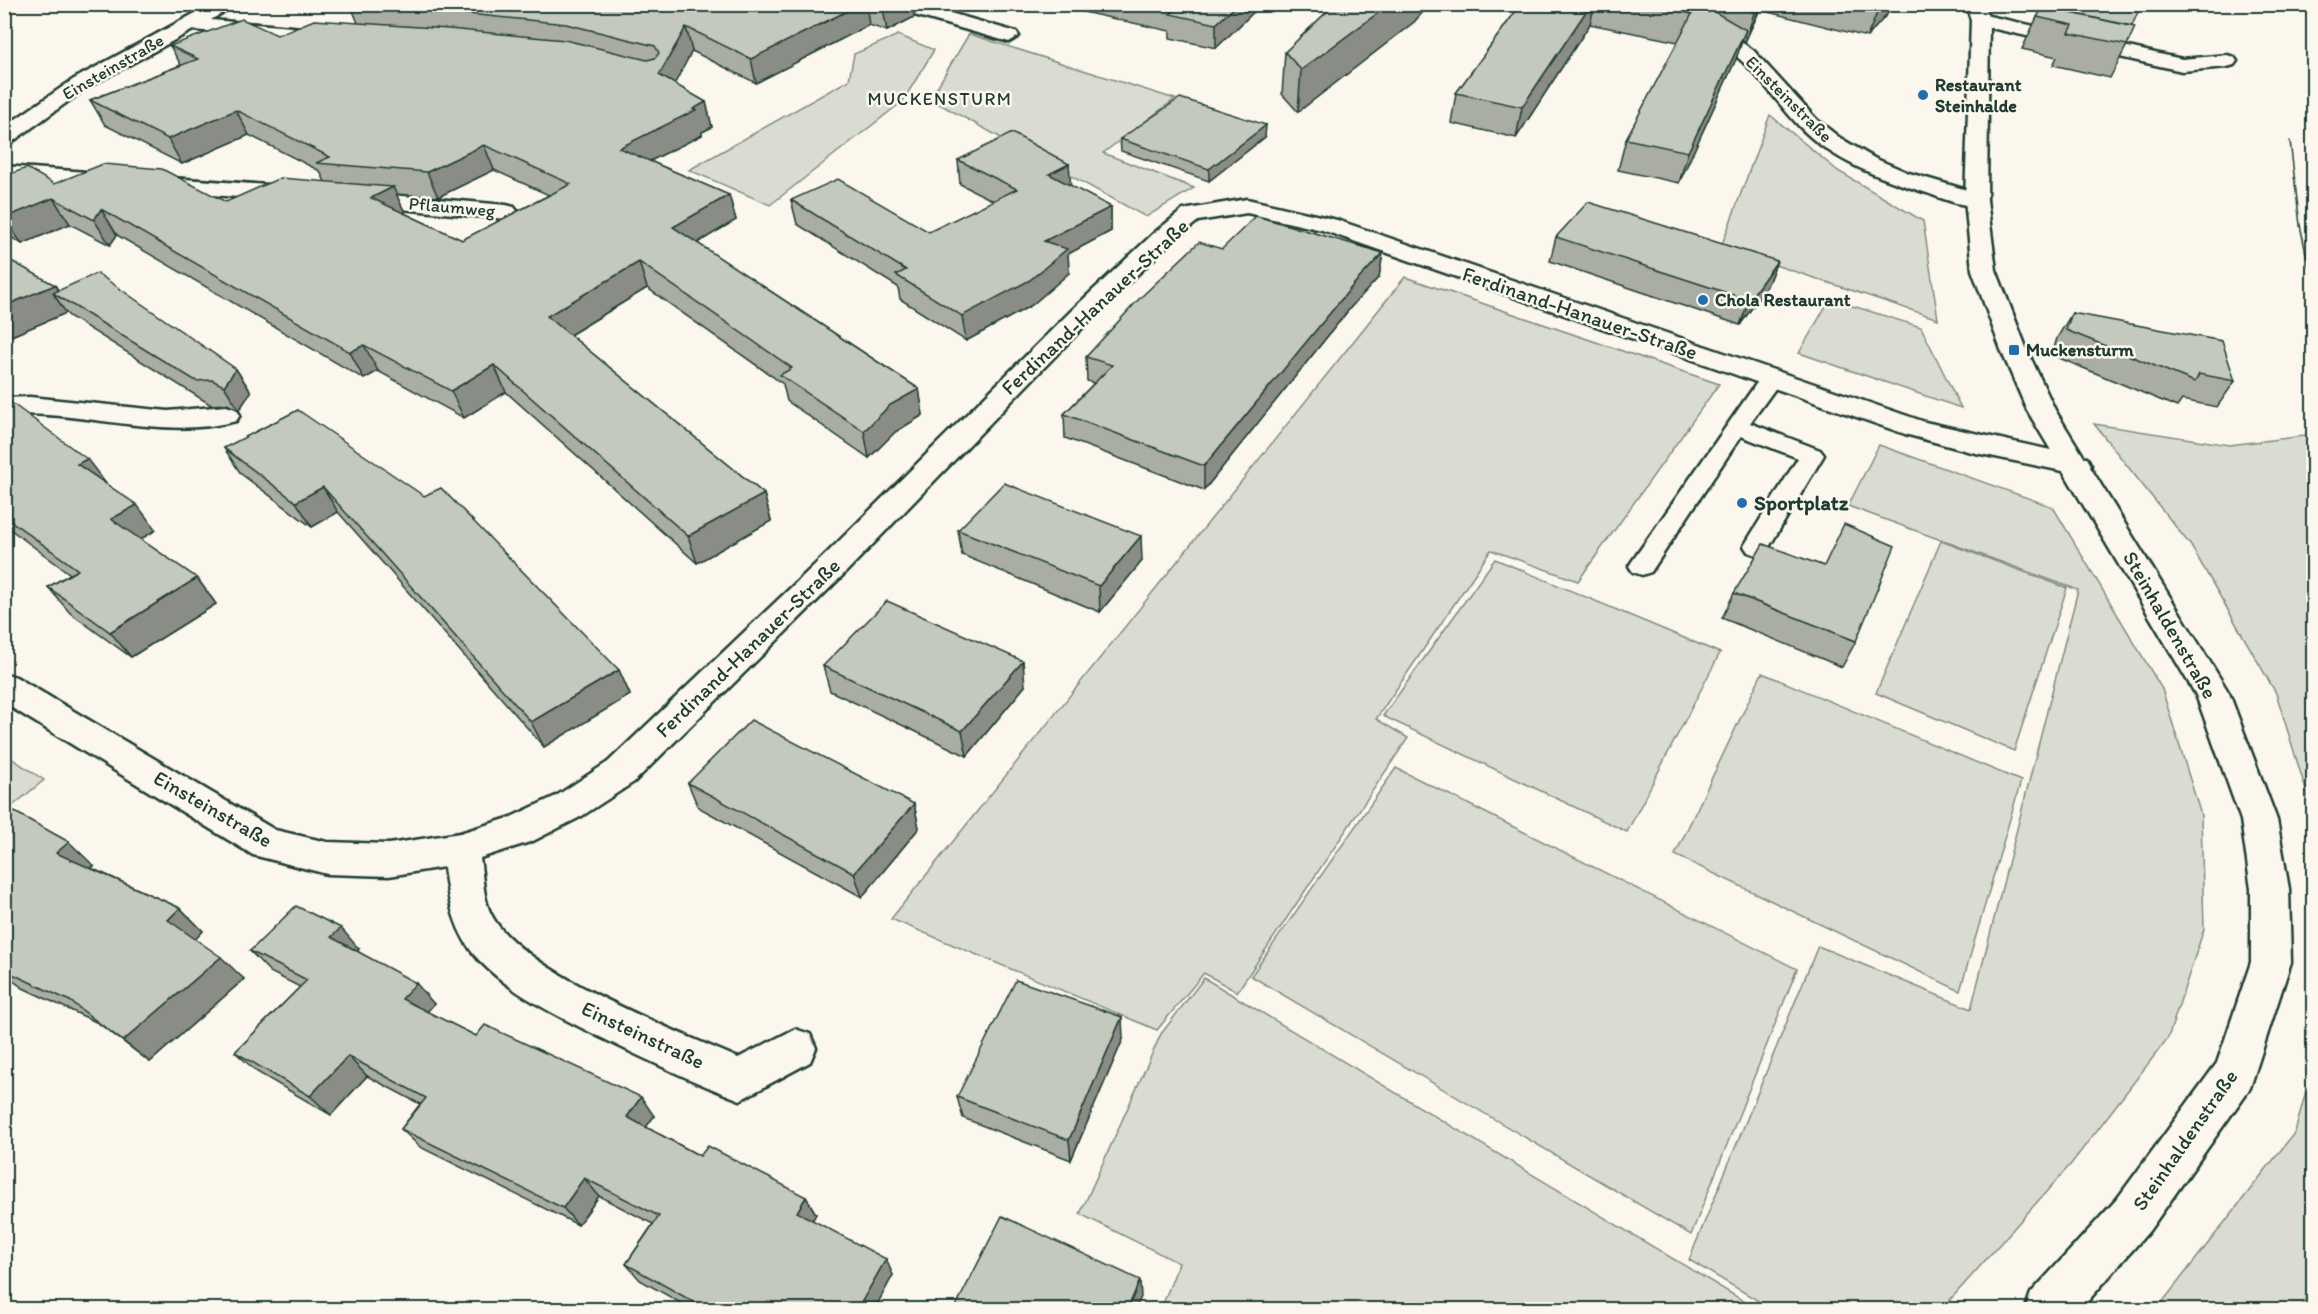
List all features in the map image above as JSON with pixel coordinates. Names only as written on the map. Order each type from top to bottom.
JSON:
[{"type":"street","name":"Einsteinstraße","points":[[4,137],[81,83],[227,4]]},
{"type":"street","points":[[897,4],[1009,36]]},
{"type":"street","name":"Einsteinstraße","points":[[1638,4],[1700,28],[1745,53],[1829,142],[1903,180],[1976,200]]},
{"type":"street","points":[[1977,12],[2182,65],[2227,61]]},
{"type":"street","name":"Steinhaldenstraße","points":[[1977,12],[1976,200],[1984,270],[2014,350],[2041,410],[2077,465],[2212,693],[2259,820],[2270,889],[2271,962],[2235,1074],[2133,1215],[2048,1310]]},
{"type":"street","points":[[187,24],[343,37]]},
{"type":"street","name":"Pflaumweg","points":[[4,172],[506,212]]},
{"type":"street","name":"Ferdinand-Hanauer-Straße","points":[[460,849],[520,830],[569,806],[621,772],[829,570],[1082,314],[1162,238],[1191,216],[1247,206],[1329,225],[1915,428],[1971,443],[2077,465]]},
{"type":"street","points":[[4,407],[30,405],[168,420],[226,415]]},
{"type":"street","name":"Einsteinstraße","points":[[4,686],[266,844],[327,858],[378,860],[460,849],[476,926],[500,957],[549,991],[740,1080],[795,1047]]},
{"type":"lane","points":[[1642,566],[1736,426],[1771,379]]},
{"type":"lane","points":[[1736,426],[1812,455],[1757,546]]},
{"type":"shaded area","points":[[969,34],[1175,99],[1103,153],[1194,188],[1146,217],[930,99]]},
{"type":"shaded area","points":[[898,35],[934,50],[903,101],[770,205],[689,170],[849,80],[854,54]]},
{"type":"shaded area","points":[[1770,115],[1838,171],[1923,221],[1938,319],[1721,247]]},
{"type":"shaded area","points":[[1405,277],[1719,384],[1578,581],[1491,550],[1376,719],[1408,738],[1237,992],[1204,973],[1157,1030],[891,919]]},
{"type":"shaded area","points":[[1830,299],[1921,327],[1961,408],[1799,353]]},
{"type":"shaded area","points":[[2094,424],[2229,445],[2313,435],[2313,813],[2276,693],[2191,546]]},
{"type":"shaded area","points":[[1879,445],[2053,507],[2162,689],[2201,815],[2204,929],[2168,1038],[2071,1164],[1942,1309],[1772,1309],[1689,1260],[1818,946],[1971,1009],[2078,590],[1848,506]]},
{"type":"shaded area","points":[[1941,541],[2067,588],[2014,751],[1876,693]]},
{"type":"shaded area","points":[[1495,559],[1720,653],[1627,832],[1383,716]]},
{"type":"shaded area","points":[[1762,673],[2021,781],[1960,991],[1675,855]]},
{"type":"shaded area","points":[[5,754],[44,780],[5,812]]},
{"type":"shaded area","points":[[1396,768],[1797,969],[1691,1235],[1251,976]]},
{"type":"shaded area","points":[[1204,978],[1757,1309],[1161,1309],[1179,1263],[1080,1214],[1161,1034]]},
{"type":"shaded area","points":[[2313,1065],[2313,1283],[2300,1309],[2157,1309],[2295,1132]]},
{"type":"building","points":[[356,4],[861,4],[751,59],[686,27],[659,75],[706,102],[693,109],[696,110],[619,148],[729,195],[673,227],[919,389],[890,405],[864,431],[780,375],[792,368],[639,262],[547,316],[764,494],[688,536],[494,365],[451,391],[364,345],[350,352],[101,209],[94,220],[53,198],[4,218],[4,176],[27,168],[54,184],[103,164],[162,169],[226,202],[280,178],[393,187],[371,198],[462,240],[571,184],[484,145],[427,172],[316,163],[330,157],[236,110],[168,139],[90,100],[198,59],[170,46],[242,19],[277,35],[314,20],[565,40],[647,60],[655,58],[659,53],[655,46],[566,24],[449,12],[351,6]]},
{"type":"building","points":[[873,4],[891,4],[883,8]]},
{"type":"building","points":[[1157,4],[1238,4],[1216,24],[1170,14],[1177,9]]},
{"type":"building","points":[[1335,4],[1390,4],[1301,70],[1285,52]]},
{"type":"building","points":[[1521,4],[1591,4],[1522,107],[1456,93]]},
{"type":"building","points":[[1644,4],[1701,4],[1746,30],[1688,152],[1626,139],[1692,14]]},
{"type":"building","points":[[1741,4],[1758,4],[1754,13]]},
{"type":"building","points":[[1862,4],[1882,4],[1879,8]]},
{"type":"building","points":[[2046,4],[2127,4],[2140,7],[2132,26],[2044,7]]},
{"type":"building","points":[[2043,7],[2135,27],[2127,45],[2069,33],[2073,25],[2037,17]]},
{"type":"building","points":[[1180,98],[1266,125],[1209,169],[1120,139]]},
{"type":"building","points":[[1012,133],[1069,164],[1049,174],[1111,207],[1044,241],[1067,249],[1030,280],[962,316],[896,275],[906,270],[791,200],[838,179],[929,232],[1017,189],[958,160]]},
{"type":"building","points":[[1588,202],[1777,261],[1749,300],[1556,237]]},
{"type":"building","points":[[1256,216],[1383,253],[1354,284],[1204,466],[1064,414],[1112,365],[1086,357],[1139,299],[1199,242],[1222,249]]},
{"type":"building","points":[[4,257],[55,285],[4,306]]},
{"type":"building","points":[[97,273],[236,369],[224,386],[212,380],[196,381],[53,293]]},
{"type":"building","points":[[2072,313],[2222,341],[2235,381],[2199,374],[2195,382],[2066,330]]},
{"type":"building","points":[[9,401],[87,459],[77,464],[137,505],[111,519],[197,578],[110,632],[48,587],[78,570],[4,516],[4,403]]},
{"type":"building","points":[[298,410],[424,496],[441,488],[619,670],[531,722],[323,487],[296,502],[224,448]]},
{"type":"building","points":[[1004,483],[1141,536],[1099,586],[958,530]]},
{"type":"building","points":[[1844,524],[1895,546],[1856,641],[1734,593],[1763,544],[1824,566]]},
{"type":"building","points":[[887,601],[1023,661],[962,731],[823,666]]},
{"type":"building","points":[[751,720],[914,804],[854,873],[688,783]]},
{"type":"building","points":[[4,806],[69,842],[56,853],[180,908],[168,920],[221,957],[123,1041],[70,1001],[4,970]]},
{"type":"building","points":[[296,906],[341,928],[331,937],[416,983],[402,999],[476,1036],[485,1025],[641,1097],[627,1117],[700,1156],[708,1146],[806,1197],[797,1212],[886,1259],[857,1310],[708,1310],[626,1264],[659,1216],[584,1178],[563,1208],[401,1129],[426,1098],[348,1056],[310,1096],[235,1052],[307,980],[250,951]]},
{"type":"building","points":[[1016,980],[1122,1017],[1069,1140],[957,1097]]},
{"type":"building","points":[[1002,1216],[1140,1280],[1127,1310],[954,1310]]},
{"type":"tram line","points":[[2290,141],[2300,225],[2314,291]]},
{"type":"place","name":"Restaurant Steinhalde","points":[[1923,95]]},
{"type":"place","name":"Chola Restaurant","points":[[1703,300]]},
{"type":"place","name":"Muckensturm","points":[[2014,350]]},
{"type":"place","name":"Sportplatz","points":[[1742,503]]},
{"type":"district","name":"MUCKENSTURM","points":[[940,99]]}]
